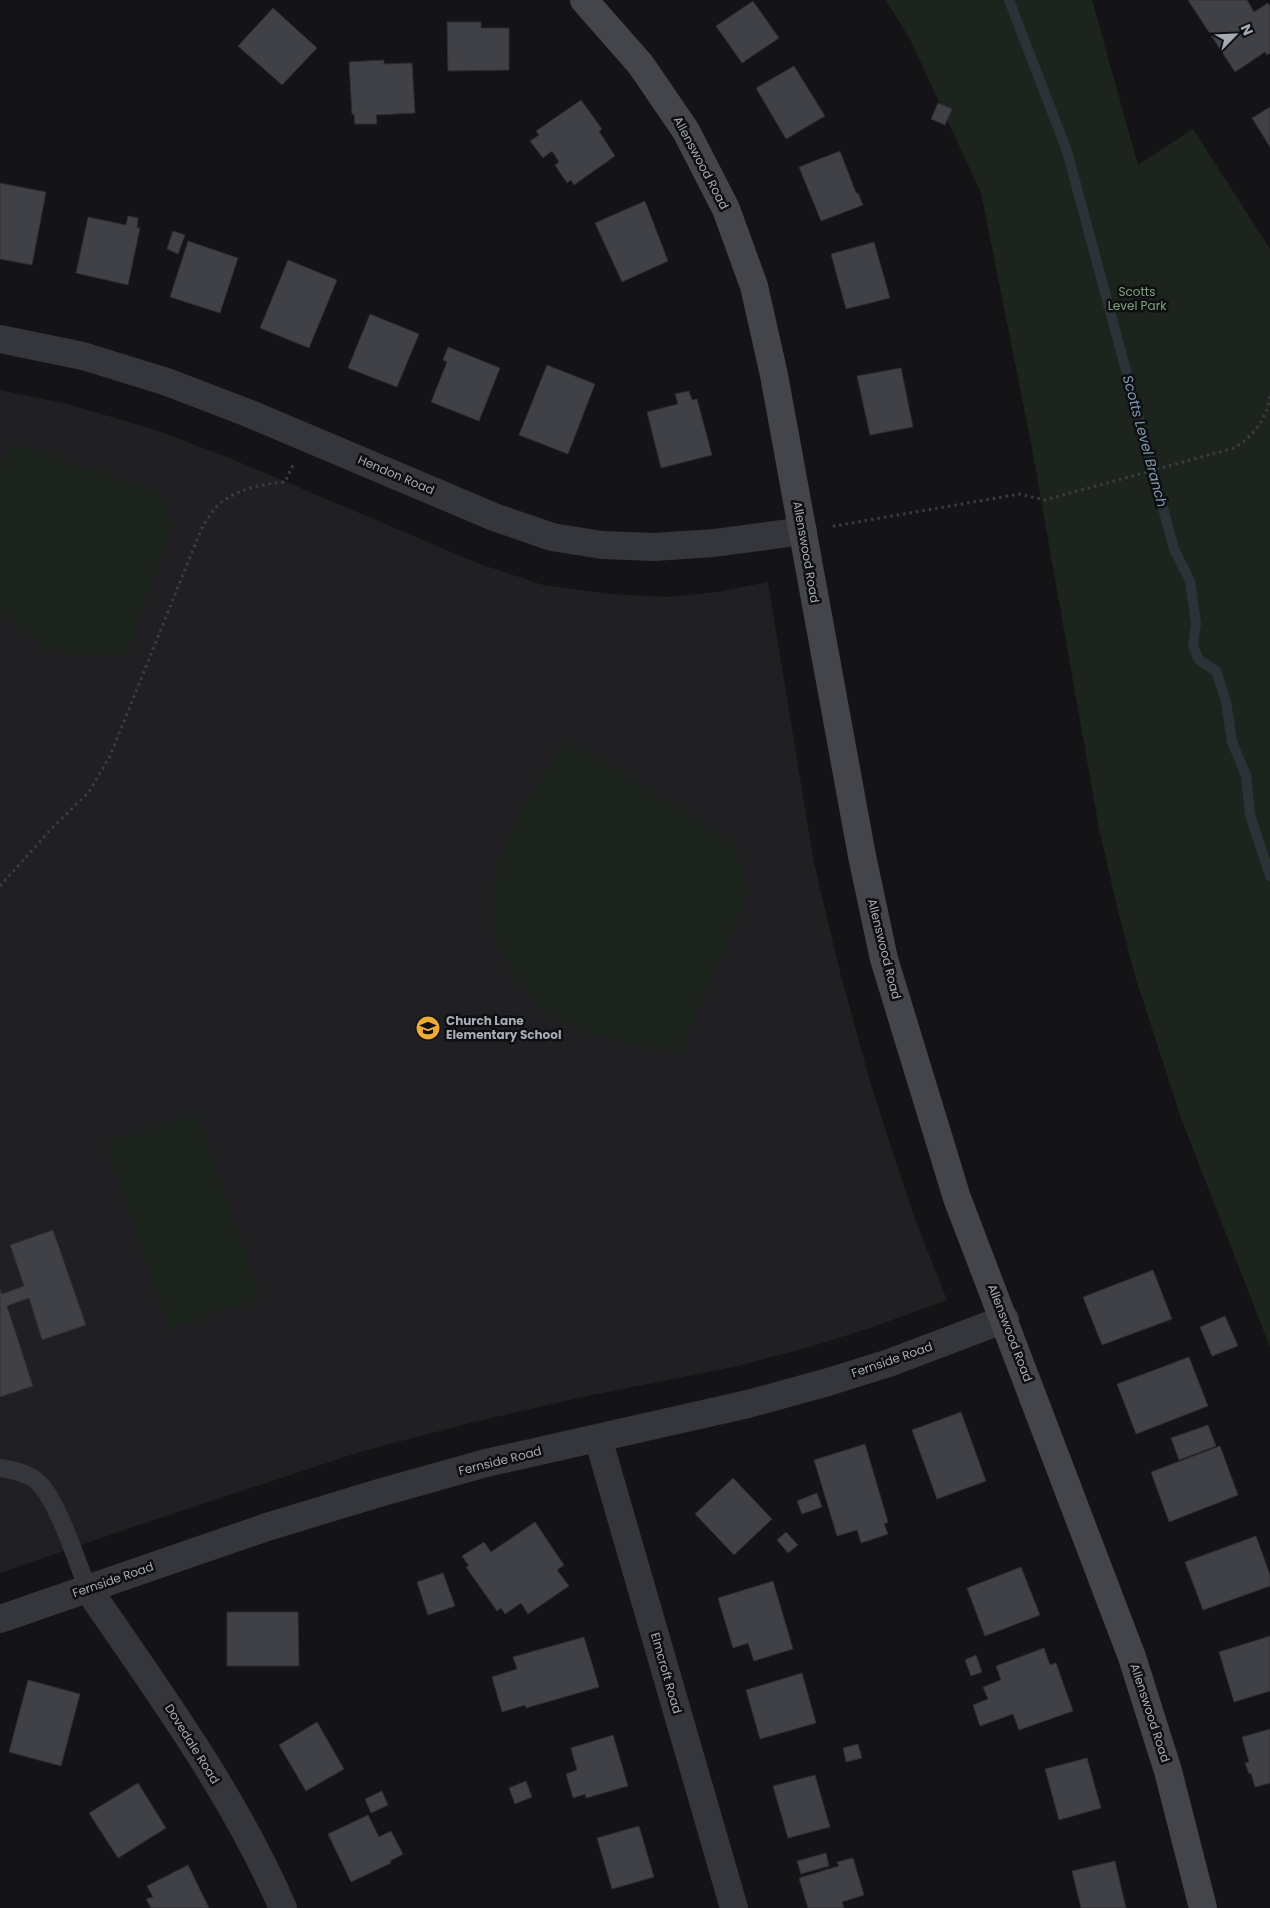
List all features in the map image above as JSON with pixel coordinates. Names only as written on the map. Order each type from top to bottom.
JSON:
[{"type":"street","name":"Allenswood Road","points":[[584,0],[641,65],[686,131],[726,209],[754,286],[774,375],[860,846],[884,959],[957,1198],[1132,1657],[1168,1771],[1203,1908]]},
{"type":"street","name":"Hendon Road","points":[[0,339],[83,356],[167,382],[305,437],[494,517],[552,537],[602,545],[654,547],[714,543],[802,531]]},
{"type":"street","name":"Fernside Road","points":[[0,1619],[267,1527],[379,1493],[486,1463],[748,1404],[828,1382],[889,1363],[1004,1319]]},
{"type":"street","name":"Elmcroft Road","points":[[598,1438],[734,1908]]},
{"type":"street","name":"Dovedale Road","points":[[88,1588],[188,1735],[236,1815],[283,1908]]},
{"type":"lane","points":[[0,1468],[18,1471],[38,1482],[53,1503],[88,1588]]},
{"type":"path","points":[[836,534],[834,526],[1020,494],[1045,500],[1234,448],[1254,434],[1261,424],[1269,405],[1270,395]]},
{"type":"path","points":[[0,886],[54,826],[89,792],[110,756],[203,525],[218,505],[239,492],[260,484],[285,482],[305,437]]},
{"type":"shaded area","name":"Church Lane Elementary School","points":[[0,390],[67,404],[153,429],[232,459],[477,563],[543,585],[610,594],[668,597],[717,592],[768,582],[814,863],[840,972],[871,1085],[913,1214],[947,1300],[873,1327],[813,1346],[738,1366],[582,1397],[474,1422],[363,1451],[0,1573]]},
{"type":"green space","name":"Scotts Level Park","points":[[886,0],[1092,0],[1138,165],[1193,129],[1270,249],[1270,1347],[1181,1118],[1136,979],[1116,903],[1099,828],[1031,443],[981,193],[910,39]]},
{"type":"green space","points":[[11,441],[159,493],[173,525],[126,655],[78,656],[41,647],[0,609],[0,465]]},
{"type":"green space","points":[[566,738],[735,844],[749,892],[679,1054],[590,1034],[547,1014],[516,981],[496,941],[491,905],[499,862],[519,813]]},
{"type":"green space","points":[[197,1113],[261,1298],[169,1329],[106,1143]]},
{"type":"building","points":[[1188,0],[1247,0],[1254,12],[1268,3],[1270,6],[1270,53],[1267,55],[1265,52],[1235,72]]},
{"type":"building","points":[[753,1],[779,38],[742,63],[716,26]]},
{"type":"building","points":[[273,8],[317,48],[282,85],[238,46]]},
{"type":"building","points":[[447,22],[481,22],[481,28],[509,28],[509,70],[448,71]]},
{"type":"building","points":[[384,60],[384,64],[412,63],[415,113],[376,115],[377,124],[355,124],[354,114],[352,114],[349,62]]},
{"type":"building","points":[[794,66],[825,116],[786,139],[756,88]]},
{"type":"building","points":[[581,100],[602,129],[599,131],[615,156],[574,185],[571,180],[567,183],[555,165],[559,162],[552,151],[543,158],[530,141],[539,135],[536,131]]},
{"type":"building","points":[[938,103],[952,109],[945,125],[931,119]]},
{"type":"building","points":[[1270,107],[1270,147],[1252,118]]},
{"type":"building","points":[[840,151],[856,193],[858,193],[863,205],[821,221],[799,167]]},
{"type":"building","points":[[0,183],[46,192],[32,265],[0,259]]},
{"type":"building","points":[[645,201],[668,261],[622,282],[595,223]]},
{"type":"building","points":[[128,216],[138,218],[137,228],[140,228],[128,285],[76,273],[88,217],[126,225]]},
{"type":"building","points":[[173,231],[185,235],[178,254],[167,249]]},
{"type":"building","points":[[188,241],[238,258],[220,313],[170,297]]},
{"type":"building","points":[[874,242],[890,298],[846,309],[831,254]]},
{"type":"building","points":[[288,260],[337,280],[309,348],[260,328]]},
{"type":"building","points":[[370,314],[419,334],[397,387],[348,368]]},
{"type":"building","points":[[448,347],[500,368],[479,421],[431,402],[447,362],[443,360]]},
{"type":"building","points":[[547,365],[595,384],[568,454],[519,435]]},
{"type":"building","points":[[901,368],[913,427],[870,435],[857,376]]},
{"type":"building","points":[[689,391],[692,400],[697,399],[712,455],[661,468],[647,412],[678,404],[675,394]]},
{"type":"building","points":[[53,1230],[86,1325],[42,1340],[29,1298],[7,1306],[33,1386],[0,1397],[0,1289],[2,1294],[24,1286],[10,1245]]},
{"type":"building","points":[[1153,1270],[1172,1319],[1102,1345],[1083,1297]]},
{"type":"building","points":[[1225,1316],[1238,1346],[1212,1356],[1200,1327]]},
{"type":"building","points":[[1189,1357],[1208,1406],[1136,1434],[1117,1384]]},
{"type":"building","points":[[961,1412],[986,1481],[937,1499],[912,1430]]},
{"type":"building","points":[[1208,1425],[1216,1446],[1179,1460],[1171,1438]]},
{"type":"building","points":[[865,1444],[888,1522],[884,1524],[888,1534],[861,1543],[857,1530],[837,1536],[814,1460]]},
{"type":"building","points":[[1220,1446],[1238,1495],[1169,1522],[1151,1472]]},
{"type":"building","points":[[733,1478],[772,1519],[734,1555],[695,1514]]},
{"type":"building","points":[[817,1493],[822,1507],[802,1514],[797,1501]]},
{"type":"building","points":[[535,1522],[564,1565],[557,1570],[569,1586],[528,1614],[521,1603],[505,1614],[501,1608],[497,1611],[466,1567],[469,1566],[462,1556],[484,1542],[491,1552]]},
{"type":"building","points":[[786,1532],[798,1545],[788,1553],[777,1540]]},
{"type":"building","points":[[1256,1536],[1270,1575],[1270,1586],[1203,1610],[1185,1562]]},
{"type":"building","points":[[1021,1567],[1040,1615],[985,1636],[967,1588]]},
{"type":"building","points":[[443,1573],[455,1606],[428,1615],[417,1582]]},
{"type":"building","points":[[773,1581],[793,1649],[754,1661],[748,1643],[733,1648],[718,1598]]},
{"type":"building","points":[[227,1612],[298,1612],[299,1666],[227,1666]]},
{"type":"building","points":[[1270,1636],[1270,1691],[1234,1702],[1219,1652]]},
{"type":"building","points":[[584,1637],[599,1687],[526,1708],[525,1705],[502,1712],[492,1677],[517,1669],[513,1657]]},
{"type":"building","points":[[1044,1648],[1050,1665],[1056,1663],[1073,1711],[1019,1730],[1013,1714],[980,1726],[973,1705],[988,1699],[983,1687],[1001,1680],[996,1666]]},
{"type":"building","points":[[976,1655],[982,1672],[971,1676],[965,1660]]},
{"type":"building","points":[[802,1673],[816,1723],[760,1739],[746,1690]]},
{"type":"building","points":[[28,1680],[80,1694],[61,1766],[9,1752]]},
{"type":"building","points":[[317,1722],[344,1769],[306,1791],[279,1745]]},
{"type":"building","points":[[1270,1729],[1270,1783],[1255,1787],[1251,1773],[1249,1774],[1245,1763],[1249,1762],[1242,1737]]},
{"type":"building","points":[[613,1735],[628,1786],[586,1798],[585,1794],[573,1798],[566,1774],[577,1770],[571,1748]]},
{"type":"building","points":[[858,1744],[862,1758],[846,1762],[843,1748]]},
{"type":"building","points":[[1087,1758],[1101,1808],[1059,1820],[1045,1769]]},
{"type":"building","points":[[815,1775],[830,1827],[788,1838],[773,1786]]},
{"type":"building","points":[[526,1781],[532,1797],[515,1804],[509,1788]]},
{"type":"building","points":[[138,1783],[166,1828],[118,1858],[89,1813]]},
{"type":"building","points":[[382,1791],[388,1805],[371,1813],[365,1799]]},
{"type":"building","points":[[368,1815],[379,1837],[391,1831],[403,1854],[390,1861],[391,1863],[351,1882],[328,1834]]},
{"type":"building","points":[[639,1826],[654,1877],[612,1889],[597,1838]]},
{"type":"building","points":[[826,1853],[829,1866],[801,1874],[797,1861]]},
{"type":"building","points":[[853,1858],[864,1895],[842,1902],[844,1908],[808,1908],[799,1878],[839,1866],[837,1862]]},
{"type":"building","points":[[1115,1861],[1126,1908],[1081,1908],[1072,1871]]},
{"type":"building","points":[[188,1865],[209,1908],[151,1908],[146,1899],[153,1897],[147,1886]]},
{"type":"waterway","name":"Scotts Level Branch","points":[[1009,0],[1067,151],[1174,549],[1190,581],[1196,623],[1193,646],[1199,660],[1216,671],[1226,701],[1232,742],[1246,775],[1250,815],[1270,876]]},
{"type":"place","name":"Church Lane Elementary School","points":[[428,1028]]}]
